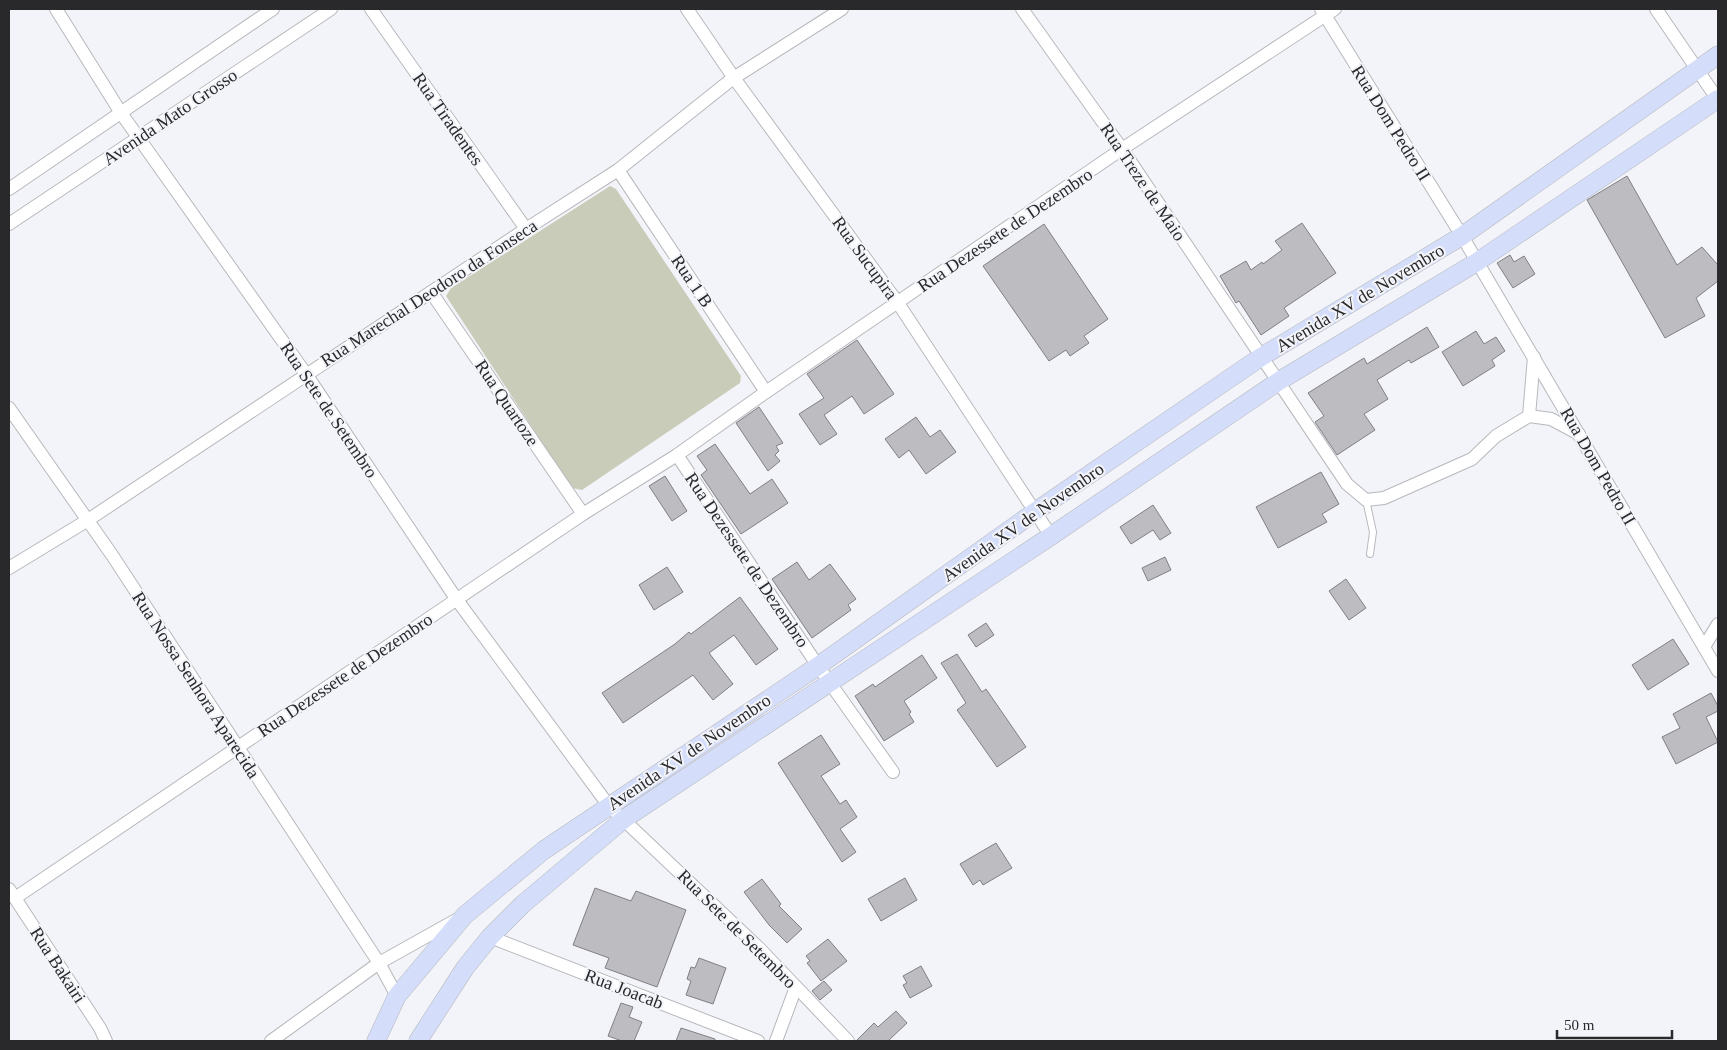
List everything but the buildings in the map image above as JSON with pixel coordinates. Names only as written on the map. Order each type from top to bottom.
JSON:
[{"type":"main road","name":"Avenida XV de Novembro","points":[[376,1041],[397,996],[465,915],[544,850],[818,666],[1036,512],[1261,357],[1462,236],[1718,55]]},
{"type":"main road","name":"Avenida XV de Novembro","points":[[418,1041],[465,968],[490,937],[522,904],[624,819],[1052,536],[1279,381],[1477,262],[1718,99]]},
{"type":"street","name":"Rua Sete de Setembro","points":[[56,9],[121,113],[306,374],[457,600],[609,806],[758,947],[848,1041]]},
{"type":"street","name":"Avenida Mato Grosso","points":[[9,189],[274,9]]},
{"type":"street","name":"Avenida Mato Grosso","points":[[9,224],[331,9]]},
{"type":"street","name":"Rua Tiradentes","points":[[371,9],[526,229]]},
{"type":"street","name":"Rua Sucupira","points":[[687,9],[734,78],[898,303],[1052,536]]},
{"type":"street","name":"Rua Marechal Deodoro da Fonseca","points":[[9,568],[88,520],[306,374],[618,170],[734,78],[842,9]]},
{"type":"street","name":"Rua Treze de Maio","points":[[1022,9],[1122,149],[1347,484],[1366,500]]},
{"type":"street","points":[[1656,9],[1718,99]]},
{"type":"street","name":"Rua Dezessete de Dezembro","points":[[12,894],[237,748],[583,514],[677,455],[766,392],[1327,11]]},
{"type":"street","name":"Rua Dom Pedro II","points":[[1327,11],[1534,357],[1718,671]]},
{"type":"street","name":"Rua 1 B","points":[[618,170],[766,392]]},
{"type":"street","name":"Rua Quartoze","points":[[431,292],[583,514]]},
{"type":"street","points":[[1529,416],[1534,357]]},
{"type":"street","name":"Rua Nossa Senhora Aparecida","points":[[9,408],[88,520],[379,964],[397,996]]},
{"type":"street","points":[[1366,500],[1384,498],[1472,458],[1496,436],[1529,416],[1551,419],[1578,434]]},
{"type":"street","name":"Rua Dezessete de Dezembro","points":[[677,455],[830,684],[893,772]]},
{"type":"street","points":[[1704,647],[1718,624]]},
{"type":"street","name":"Rua Bakairi","points":[[12,894],[100,1028],[106,1041]]},
{"type":"street","points":[[271,1041],[379,964],[465,915]]},
{"type":"street","name":"Rua Joacab","points":[[490,937],[758,1041]]},
{"type":"street","points":[[776,1041],[796,987]]},
{"type":"lane","points":[[1366,500],[1373,532],[1370,554]]},
{"type":"green space","points":[[610,186],[616,189],[741,376],[740,383],[582,490],[572,488],[446,296],[451,288]]}]
